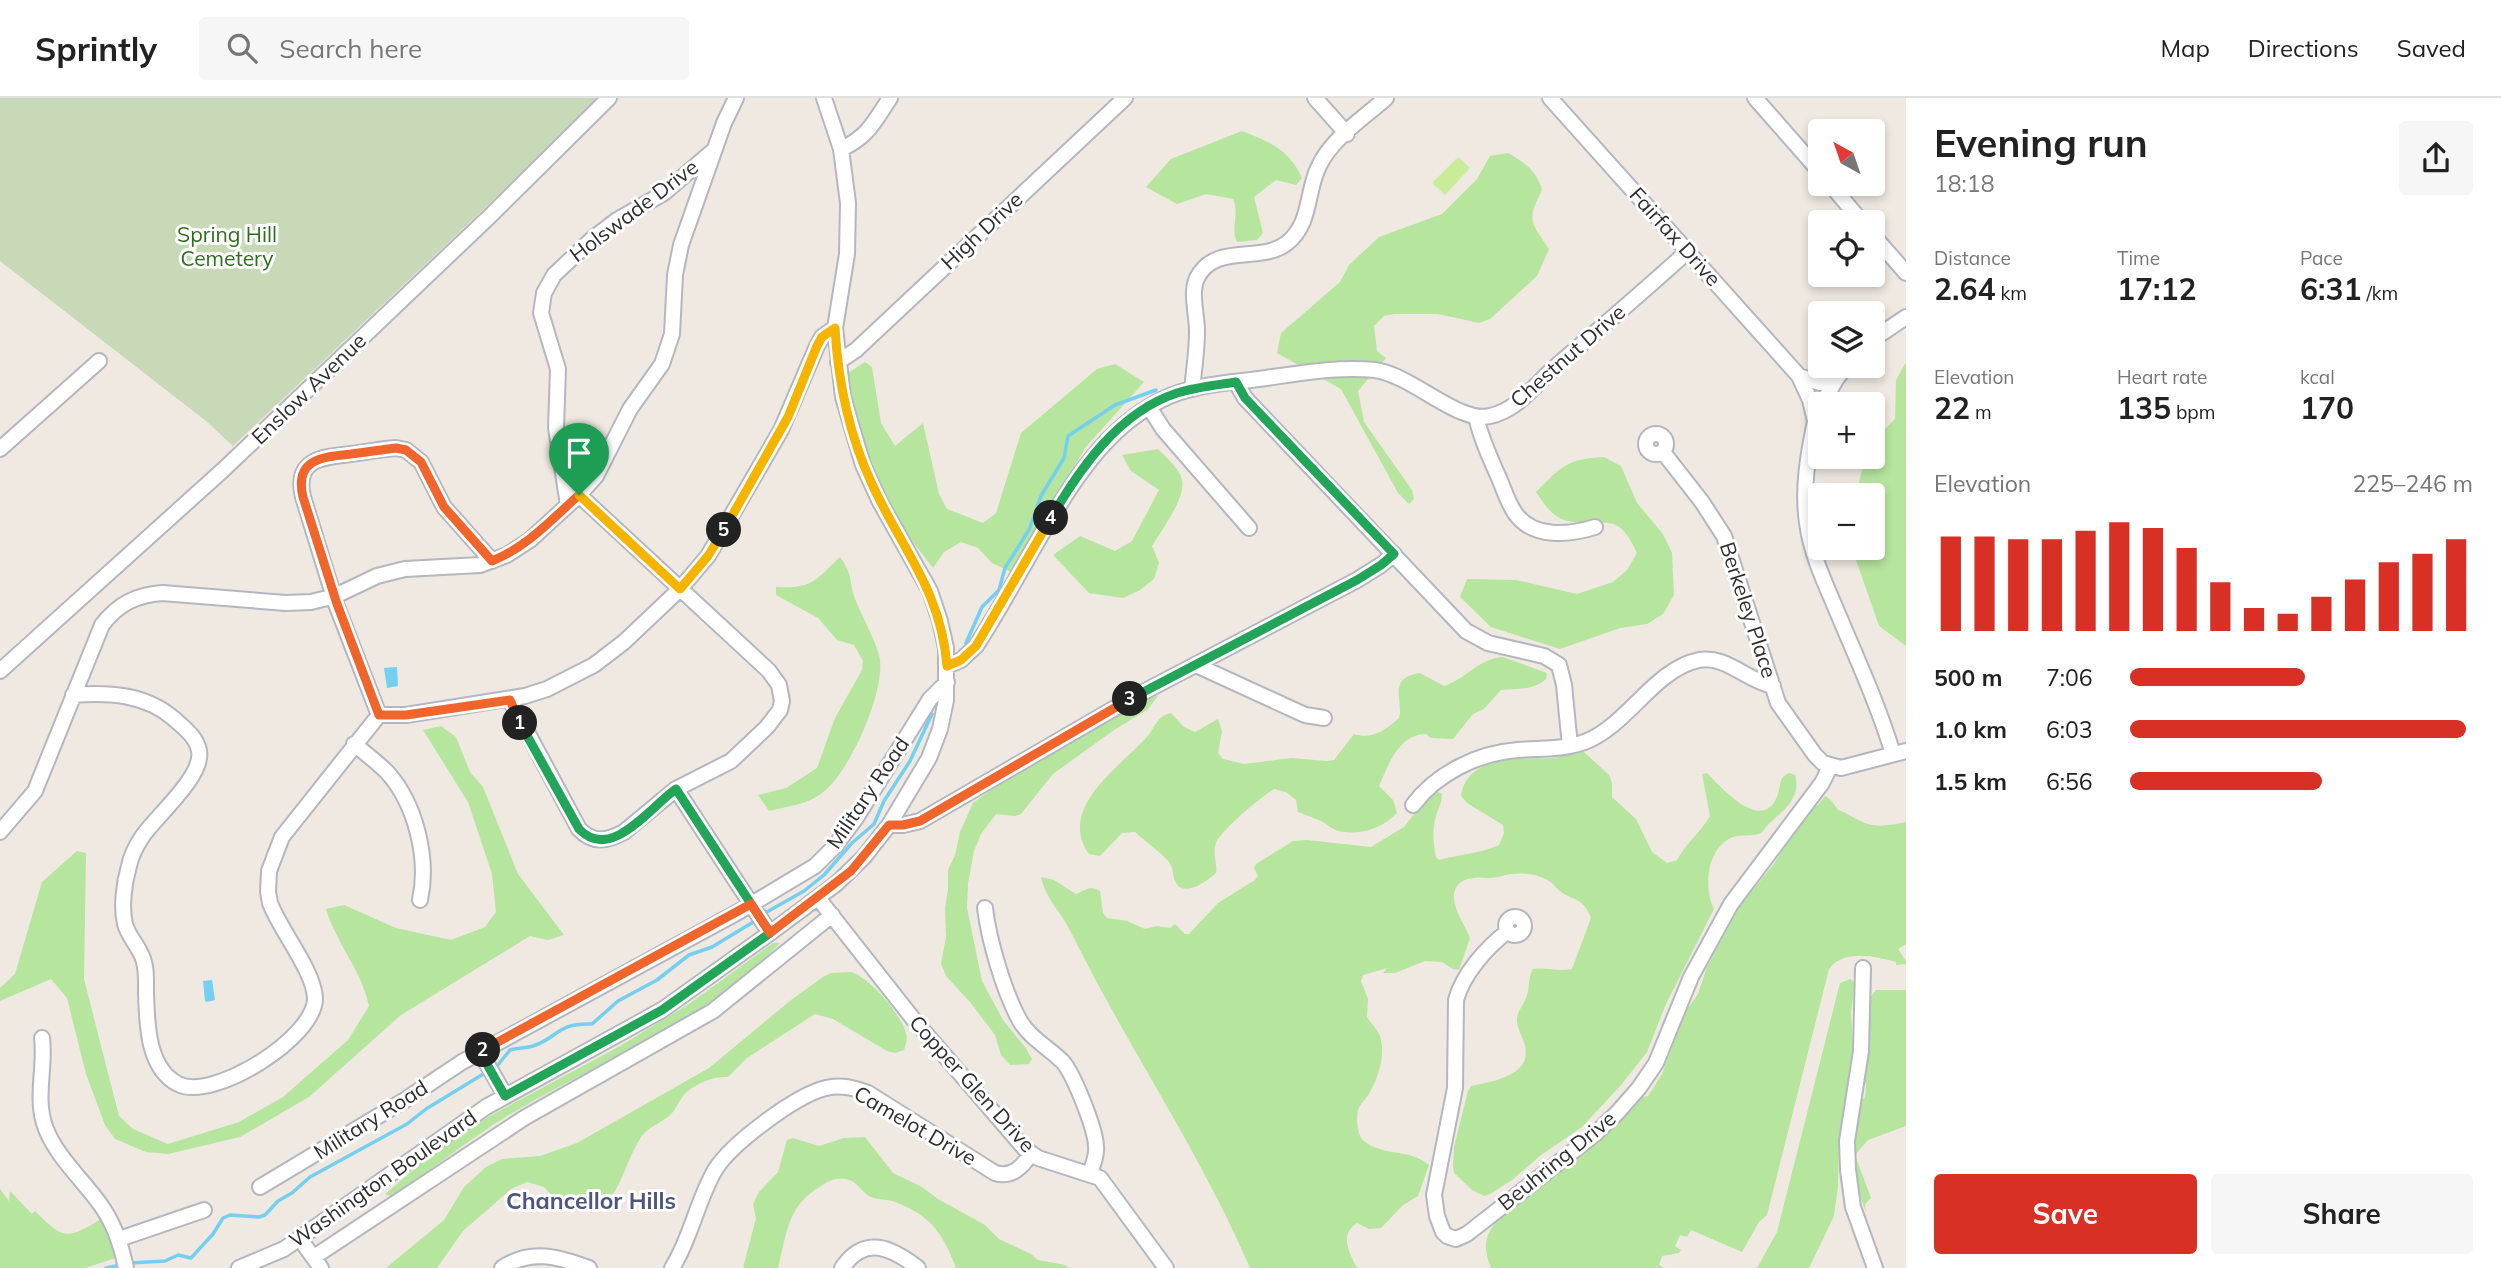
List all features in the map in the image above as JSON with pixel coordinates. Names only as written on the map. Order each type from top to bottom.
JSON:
[{"type":"street","name":"Enslow Avenue","points":[[0,671],[216,477],[490,216],[609,98]]},
{"type":"street","points":[[0,832],[35,791],[102,625],[110,614],[130,600],[162,593],[298,603],[335,596],[377,576],[405,569],[465,567],[492,561],[519,549],[584,490],[607,456],[630,409],[657,371],[668,349],[674,317],[677,260],[715,149],[736,98]]},
{"type":"street","name":"Washington Boulevard","points":[[239,1268],[270,1256],[300,1239],[439,1139],[505,1096],[662,1010],[818,898],[864,857],[889,825],[936,743],[946,700],[947,682],[940,621],[930,591],[876,493],[856,445],[843,397],[835,328],[849,239],[847,187],[841,149],[824,98]]},
{"type":"street","points":[[841,149],[857,142],[867,132],[890,98]]},
{"type":"street","name":"High Drive","points":[[838,362],[856,350],[1125,98]]},
{"type":"street","points":[[1315,98],[1347,134]]},
{"type":"street","points":[[1192,389],[1197,330],[1195,289],[1199,276],[1208,265],[1222,257],[1269,252],[1282,247],[1294,237],[1306,215],[1313,180],[1320,164],[1330,149],[1386,98]]},
{"type":"street","name":"Fairfax Drive","points":[[1550,98],[1799,376],[1808,396]]},
{"type":"street","points":[[1755,98],[1808,158]]},
{"type":"street","name":"Holswade Drive","points":[[568,505],[556,428],[558,369],[541,313],[541,302],[548,284],[562,266],[603,231],[664,192],[715,149]]},
{"type":"street","points":[[1840,196],[1852,210]]},
{"type":"street","points":[[1885,249],[1906,273]]},
{"type":"street","name":"Chestnut Drive","points":[[1476,417],[1494,416],[1513,406],[1688,251]]},
{"type":"street","points":[[1885,331],[1906,317]]},
{"type":"street","points":[[73,695],[122,695],[154,705],[183,727],[199,747],[200,760],[193,775],[152,823],[134,852],[126,882],[124,910],[127,930],[144,961],[148,1026],[159,1064],[172,1080],[189,1088],[212,1084],[254,1066],[291,1038],[314,1009],[311,980],[270,903],[269,871],[282,837],[354,744],[379,715],[406,715],[510,700],[547,689],[594,665],[624,642],[699,569],[717,543],[784,424],[817,346],[822,337],[835,328]]},
{"type":"street","points":[[0,449],[99,361]]},
{"type":"street","points":[[947,666],[961,660],[976,646],[1064,496],[1089,459],[1119,430],[1149,407],[1174,394],[1192,389],[1332,371],[1382,371],[1404,379],[1452,407],[1476,417],[1486,449],[1509,503],[1520,519],[1534,528],[1560,534],[1595,527]]},
{"type":"street","points":[[1799,376],[1820,383],[1837,378]]},
{"type":"street","points":[[1829,392],[1837,378]]},
{"type":"street","points":[[1236,382],[1245,398],[1466,631],[1488,643],[1544,656],[1559,664],[1564,685],[1570,746]]},
{"type":"street","points":[[1149,407],[1163,429],[1249,528]]},
{"type":"street","points":[[379,715],[335,596],[301,488],[303,472],[322,457],[396,448],[414,455],[421,462],[444,507],[492,561]]},
{"type":"street","name":"Berkeley Place","points":[[1663,452],[1702,502],[1724,536],[1778,703],[1815,755],[1830,767]]},
{"type":"street","points":[[1808,465],[1805,480],[1808,534],[1880,716],[1900,752],[1850,767],[1830,767]]},
{"type":"street","points":[[510,700],[575,822],[590,838],[605,840],[624,832],[676,789],[737,756],[775,719],[782,701],[782,692],[775,678],[680,589],[584,490],[563,478]]},
{"type":"street","points":[[889,825],[920,821],[1134,697],[1357,580],[1394,554]]},
{"type":"street","points":[[1413,806],[1434,783],[1479,757],[1502,752],[1570,746],[1599,735],[1674,672],[1699,660],[1716,660],[1759,682],[1773,686]]},
{"type":"street","points":[[1196,664],[1305,715],[1324,718]]},
{"type":"street","name":"Military Road","points":[[260,1187],[480,1052],[807,872],[835,846],[856,818],[930,699],[947,682]]},
{"type":"street","points":[[354,744],[387,772],[407,804],[416,830],[423,869],[421,900]]},
{"type":"street","name":"Beuhring Drive","points":[[1508,931],[1486,952],[1465,981],[1459,990],[1454,1010],[1457,1020],[1457,1067],[1434,1195],[1443,1232],[1456,1239],[1467,1234],[1595,1134],[1639,1088],[1662,1049],[1691,977],[1731,904],[1815,793],[1830,767]]},
{"type":"street","points":[[676,789],[770,933]]},
{"type":"street","name":"Copper Glen Drive","points":[[818,898],[914,1020],[1031,1154],[1090,1173]]},
{"type":"street","points":[[985,908],[992,946],[1018,1016],[1028,1031],[1066,1066],[1076,1085],[1096,1139],[1096,1153],[1090,1173],[1106,1184],[1166,1268]]},
{"type":"street","name":"Washington Boulevard","points":[[317,1263],[524,1118],[713,1011],[832,915]]},
{"type":"street","points":[[1863,968],[1861,1051],[1847,1141],[1848,1170],[1853,1208],[1875,1268]]},
{"type":"street","points":[[42,1038],[40,1094],[45,1126],[64,1158],[99,1203],[119,1239],[126,1268]]},
{"type":"street","points":[[480,1052],[505,1096]]},
{"type":"street","name":"Camelot Drive","points":[[672,1268],[710,1179],[726,1155],[761,1125],[803,1098],[826,1088],[846,1086],[868,1093],[995,1173],[1008,1174],[1015,1171],[1031,1154]]},
{"type":"street","points":[[119,1239],[204,1210]]},
{"type":"street","points":[[300,1239],[317,1263]]},
{"type":"street","points":[[842,1268],[857,1253],[873,1247],[891,1250],[918,1268]]},
{"type":"street","points":[[502,1268],[516,1260],[539,1255],[562,1258],[589,1268]]},
{"type":"green space","name":"Spring Hill Cemetery","points":[[0,98],[601,98],[233,446],[206,421],[0,261]]},
{"type":"green space","points":[[1242,131],[1285,153],[1302,178],[1296,185],[1276,180],[1254,197],[1263,233],[1257,240],[1237,242],[1233,199],[1206,194],[1177,204],[1146,187],[1171,159]]},
{"type":"green space","points":[[1508,153],[1529,168],[1537,177],[1542,190],[1532,215],[1538,232],[1549,249],[1537,276],[1490,319],[1479,323],[1438,314],[1394,314],[1384,316],[1374,326],[1377,351],[1386,358],[1358,391],[1364,422],[1412,490],[1414,499],[1409,504],[1398,493],[1341,389],[1277,353],[1281,333],[1340,282],[1349,265],[1379,237],[1442,214],[1477,179],[1490,156]]},
{"type":"green space","points":[[1458,157],[1470,168],[1445,195],[1432,183]]},
{"type":"green space","points":[[865,362],[872,367],[881,423],[895,446],[923,423],[939,494],[947,509],[983,523],[996,513],[1021,433],[1097,369],[1115,364],[1144,382],[1085,448],[1013,573],[992,563],[978,548],[961,542],[944,552],[933,568],[896,520],[857,440],[848,373]]},
{"type":"green space","points":[[1906,362],[1906,646],[1879,626],[1856,560],[1885,560],[1885,483],[1858,483],[1863,469],[1885,469],[1885,429],[1895,419],[1896,380]]},
{"type":"green space","points":[[1158,449],[1179,472],[1182,487],[1172,514],[1152,546],[1159,563],[1154,579],[1123,598],[1089,593],[1053,555],[1080,536],[1115,551],[1132,541],[1159,490],[1131,471],[1122,455]]},
{"type":"green space","points":[[1604,457],[1621,466],[1637,503],[1663,534],[1672,553],[1674,595],[1663,614],[1647,624],[1620,628],[1560,649],[1491,627],[1460,597],[1467,579],[1516,580],[1577,594],[1613,582],[1627,570],[1637,553],[1623,530],[1609,523],[1581,523],[1558,517],[1549,510],[1536,492],[1572,462]]},
{"type":"green space","points":[[840,557],[879,655],[880,676],[876,694],[870,715],[851,756],[828,788],[805,802],[769,811],[758,795],[786,788],[817,768],[835,718],[862,670],[863,661],[854,645],[837,640],[818,618],[776,595],[776,587],[798,587],[812,582]]},
{"type":"green space","points":[[1503,657],[1547,673],[1546,679],[1531,687],[1501,690],[1484,709],[1473,714],[1453,739],[1431,738],[1426,734],[1408,739],[1401,745],[1379,786],[1393,800],[1397,813],[1378,827],[1355,832],[1336,830],[1298,812],[1296,800],[1286,792],[1274,789],[1252,805],[1221,835],[1215,849],[1216,873],[1208,880],[1185,889],[1176,883],[1169,862],[1135,832],[1122,833],[1100,856],[1089,854],[1081,837],[1080,821],[1095,790],[1166,715],[1171,713],[1184,727],[1195,732],[1218,719],[1222,731],[1218,753],[1223,759],[1244,764],[1291,758],[1334,760],[1354,734],[1367,736],[1378,733],[1399,718],[1399,691],[1403,680],[1420,673],[1444,686],[1486,661]]},
{"type":"green space","points":[[1158,696],[1147,710],[1053,774],[1021,814],[996,814],[981,834],[974,851],[967,908],[982,981],[1003,1020],[1032,1059],[1029,1064],[1010,1065],[1001,1055],[995,1035],[946,976],[941,963],[946,937],[948,870],[955,855],[960,832],[973,803],[1009,777],[1145,698]]},
{"type":"green space","points":[[441,726],[456,737],[470,772],[483,787],[518,874],[564,935],[548,940],[530,936],[401,1015],[309,1097],[240,1137],[168,1154],[146,1152],[115,1139],[105,1125],[86,1074],[67,998],[51,979],[0,1001],[0,988],[15,974],[42,882],[77,851],[86,853],[84,979],[119,1116],[133,1129],[168,1144],[239,1122],[283,1097],[348,1040],[369,1006],[361,981],[326,909],[344,905],[396,928],[451,940],[485,927],[496,912],[492,874],[468,802],[423,730]]},
{"type":"green space","points":[[1584,752],[1609,775],[1612,797],[1636,819],[1652,852],[1667,863],[1677,860],[1710,816],[1702,774],[1707,773],[1733,798],[1754,810],[1772,806],[1786,774],[1795,775],[1796,791],[1785,809],[1761,833],[1733,837],[1718,849],[1708,879],[1714,909],[1666,1004],[1647,1052],[1582,1127],[1541,1155],[1512,1180],[1484,1196],[1472,1190],[1454,1173],[1454,1147],[1468,1091],[1471,1086],[1517,1071],[1522,1064],[1526,1056],[1525,1046],[1517,1016],[1528,992],[1531,972],[1533,969],[1572,969],[1591,918],[1582,903],[1538,876],[1516,873],[1462,881],[1456,888],[1454,900],[1470,938],[1459,970],[1442,962],[1425,961],[1395,973],[1383,973],[1387,968],[1363,975],[1361,981],[1368,999],[1367,1017],[1380,1037],[1382,1053],[1376,1080],[1358,1110],[1358,1131],[1362,1139],[1372,1146],[1413,1156],[1429,1165],[1418,1196],[1403,1205],[1381,1228],[1369,1229],[1357,1223],[1352,1228],[1348,1233],[1347,1244],[1357,1268],[1250,1268],[1211,1187],[1066,923],[1048,896],[1041,877],[1054,880],[1076,894],[1091,888],[1097,889],[1100,891],[1103,913],[1107,918],[1127,921],[1145,929],[1157,926],[1170,928],[1175,924],[1185,934],[1189,934],[1218,903],[1255,880],[1258,876],[1254,868],[1256,864],[1293,841],[1371,847],[1404,827],[1422,804],[1438,792],[1442,797],[1433,837],[1436,857],[1439,860],[1499,845],[1504,833],[1503,825],[1467,803],[1461,796],[1465,782],[1474,772],[1498,762],[1553,758]]},
{"type":"green space","points":[[1825,796],[1838,810],[1870,825],[1885,826],[1906,822],[1906,944],[1898,949],[1906,964],[1896,965],[1896,962],[1869,956],[1851,956],[1835,963],[1829,969],[1767,1215],[1759,1222],[1742,1252],[1691,1230],[1687,1237],[1680,1235],[1675,1246],[1681,1250],[1679,1253],[1662,1256],[1659,1265],[1665,1268],[1491,1268],[1486,1252],[1487,1239],[1503,1214],[1612,1130],[1642,1097],[1648,1096],[1662,1074],[1686,1011],[1698,994],[1707,967],[1740,906],[1773,865],[1808,812]]},
{"type":"green space","points":[[773,943],[780,943],[721,995],[688,1017],[514,1112],[406,1186],[390,1196],[385,1194],[432,1154],[477,1123],[620,1046],[689,1004]]},
{"type":"green space","points":[[851,972],[875,988],[898,1016],[907,1035],[904,1050],[895,1053],[887,1051],[833,1019],[815,1014],[747,1058],[728,1077],[707,1080],[686,1093],[672,1113],[642,1136],[616,1190],[608,1200],[597,1207],[583,1211],[564,1209],[544,1187],[527,1182],[511,1189],[463,1231],[437,1268],[386,1268],[444,1220],[464,1187],[486,1167],[502,1159],[540,1156],[577,1143],[709,1068],[823,977],[831,973]]},
{"type":"green space","points":[[1851,979],[1855,984],[1851,1012],[1853,1045],[1839,1142],[1834,1216],[1809,1268],[1757,1268],[1777,1232],[1840,983]]},
{"type":"green space","points":[[1876,990],[1906,990],[1906,1126],[1868,1140],[1855,1155],[1860,1100],[1865,1098],[1866,1084],[1863,1081],[1869,1039],[1869,999]]},
{"type":"green space","points":[[865,1137],[893,1173],[922,1187],[985,1225],[999,1239],[1038,1260],[1070,1268],[956,1268],[941,1236],[920,1214],[898,1203],[871,1197],[854,1182],[842,1179],[824,1184],[801,1202],[790,1221],[778,1268],[743,1268],[756,1218],[753,1204],[759,1192],[778,1172],[787,1140],[793,1138],[819,1146],[844,1138]]},
{"type":"green space","points":[[1855,1155],[1871,1198],[1865,1204],[1866,1212],[1857,1184]]},
{"type":"green space","points":[[0,1189],[9,1201],[10,1191],[32,1214],[35,1211],[59,1232],[66,1234],[80,1231],[101,1219],[119,1257],[85,1268],[0,1268]]},
{"type":"water","points":[[397,667],[398,686],[387,688],[384,668]]},
{"type":"water","points":[[212,980],[215,1000],[207,1002],[203,981]]},
{"type":"waterway","points":[[966,643],[982,607],[999,590],[1005,568],[1029,530],[1041,496],[1064,458],[1068,436],[1115,405],[1156,390]]},
{"type":"waterway","points":[[765,913],[804,891],[824,875],[852,843],[874,824],[884,801],[910,761],[932,714]]},
{"type":"waterway","points":[[497,1066],[510,1050],[533,1046],[565,1028],[592,1024],[618,1001],[657,980],[689,955],[712,947],[755,921]]},
{"type":"waterway","points":[[130,1263],[165,1261],[178,1255],[191,1258],[213,1234],[223,1218],[230,1215],[265,1215],[278,1201],[310,1177],[407,1124],[426,1109],[485,1073]]},
{"type":"waterway","points":[[106,1268],[121,1265]]},
{"type":"district","name":"Chancellor Hills","points":[[591,1201]]},
{"type":"route","points":[[579,495],[519,549],[492,561],[444,507],[421,462],[406,450],[396,448],[322,457],[308,466],[301,480],[303,497],[337,604],[379,715],[391,717],[510,700],[516,716],[579,829],[584,835],[597,840],[614,837],[635,825],[676,789],[770,933],[662,1010],[505,1096],[480,1052],[751,904],[770,933],[851,871],[889,825],[920,821],[1134,697],[1374,571],[1394,554],[1245,398],[1236,382],[1192,389],[1174,394],[1149,407],[1119,430],[1089,459],[1064,496],[976,646],[961,660],[947,666],[940,621],[930,591],[872,484],[856,445],[843,397],[835,328],[822,337],[817,346],[788,417],[717,543],[699,569],[680,589],[579,495]]}]
